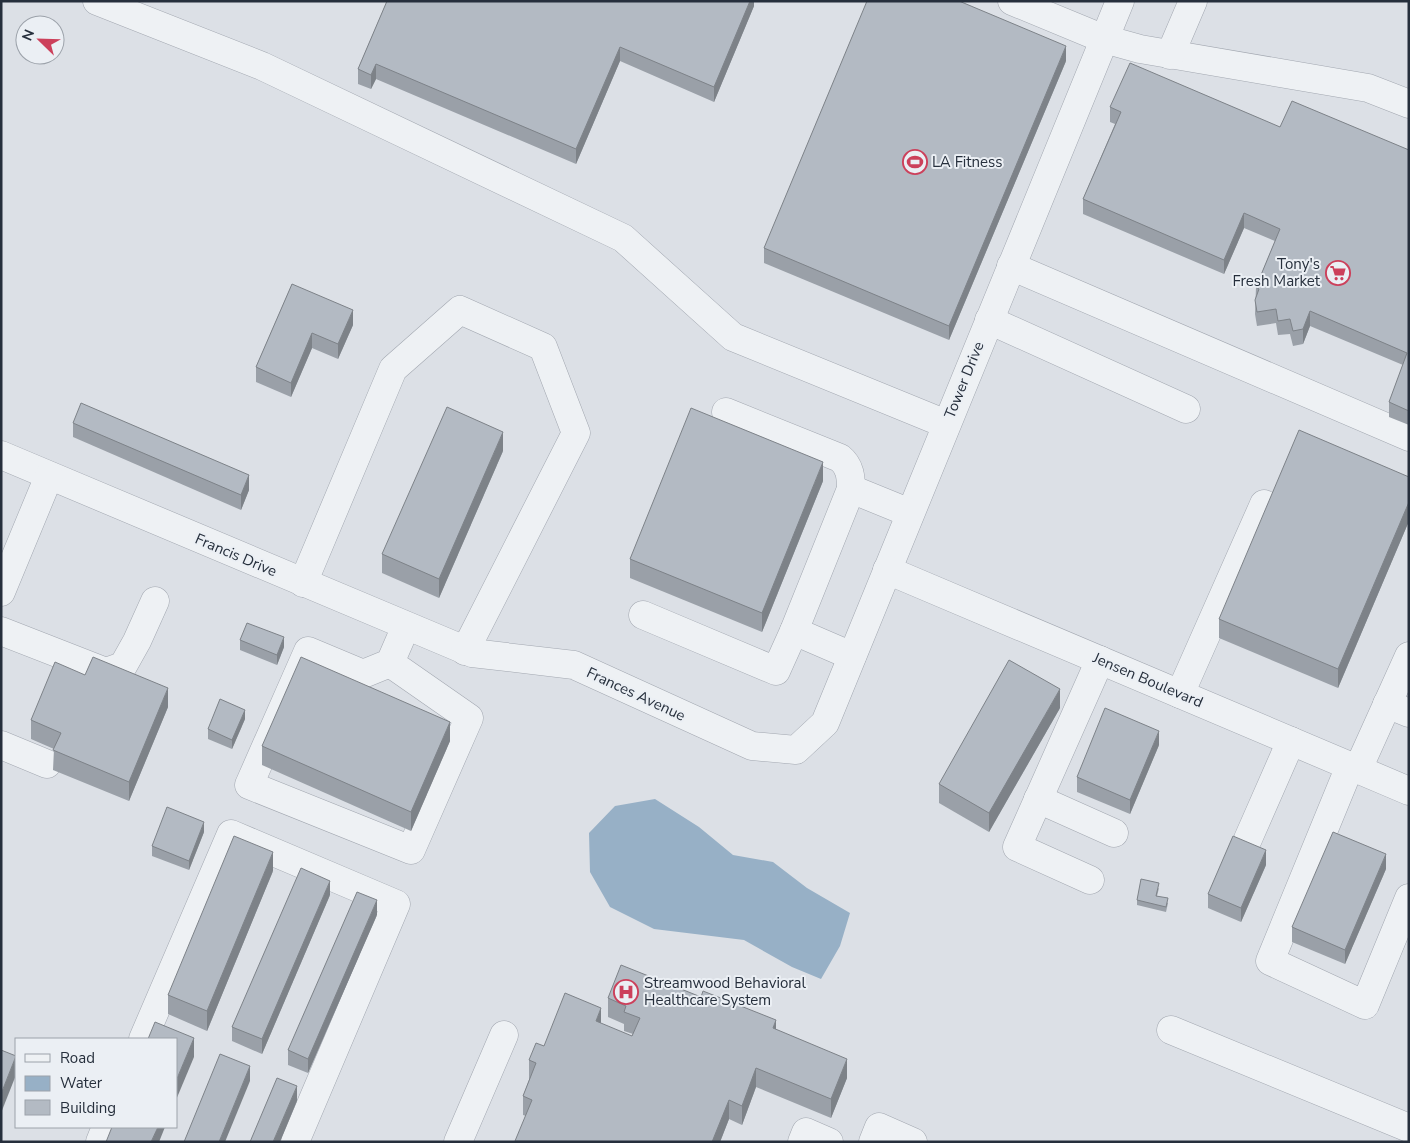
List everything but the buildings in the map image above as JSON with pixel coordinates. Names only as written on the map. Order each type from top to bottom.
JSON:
[{"type":"street","points":[[97,1],[262,66],[623,238],[733,337],[946,424]]},
{"type":"street","points":[[1012,1],[1039,6],[1104,39],[1140,49],[1368,88],[1409,104]]},
{"type":"street","name":"Tower Drive","points":[[796,750],[825,723],[1120,1]]},
{"type":"street","points":[[1170,54],[1193,1]]},
{"type":"street","points":[[1011,266],[1409,438]]},
{"type":"street","points":[[303,583],[394,369],[460,310],[543,347],[576,433],[468,652]]},
{"type":"street","points":[[989,320],[1186,408]]},
{"type":"street","points":[[643,615],[776,671],[794,631],[851,489],[849,468],[846,462],[840,458],[726,412]]},
{"type":"street","name":"Francis Drive","points":[[1,455],[468,652]]},
{"type":"street","points":[[1,592],[49,476]]},
{"type":"street","points":[[851,489],[910,513]]},
{"type":"street","points":[[1180,694],[1264,504]]},
{"type":"street","name":"Jensen Boulevard","points":[[886,570],[1409,791]]},
{"type":"street","points":[[1,631],[106,672],[123,666],[156,600]]},
{"type":"street","points":[[390,663],[469,718],[411,850],[249,785],[308,651],[363,674],[390,663],[406,626]]},
{"type":"street","points":[[794,631],[852,656]]},
{"type":"street","name":"Frances Avenue","points":[[468,652],[574,665],[752,746],[796,750]]},
{"type":"street","points":[[1409,656],[1398,708],[1354,768],[1270,961],[1365,1005],[1409,898]]},
{"type":"street","points":[[1090,880],[1017,847],[1100,660]]},
{"type":"street","points":[[1248,839],[1291,741]]},
{"type":"street","points":[[3,750],[47,764]]},
{"type":"street","points":[[1038,799],[1114,833]]},
{"type":"street","points":[[143,1038],[231,834],[396,904],[295,1142]]},
{"type":"street","points":[[1171,1030],[1409,1128]]},
{"type":"street","points":[[458,1142],[504,1035]]},
{"type":"street","points":[[873,1142],[879,1127],[913,1142]]},
{"type":"street","points":[[100,1142],[106,1128]]},
{"type":"street","points":[[802,1142],[806,1132],[829,1142]]},
{"type":"water","points":[[655,799],[699,827],[733,855],[773,862],[807,888],[850,913],[840,946],[821,979],[792,967],[744,940],[654,929],[610,907],[590,872],[589,833],[615,806]]},
{"type":"place","name":"LA Fitness","points":[[915,162]]},
{"type":"place","name":"Tony's Fresh Market","points":[[1338,273]]},
{"type":"place","name":"Streamwood Behavioral Healthcare System","points":[[626,992]]}]
